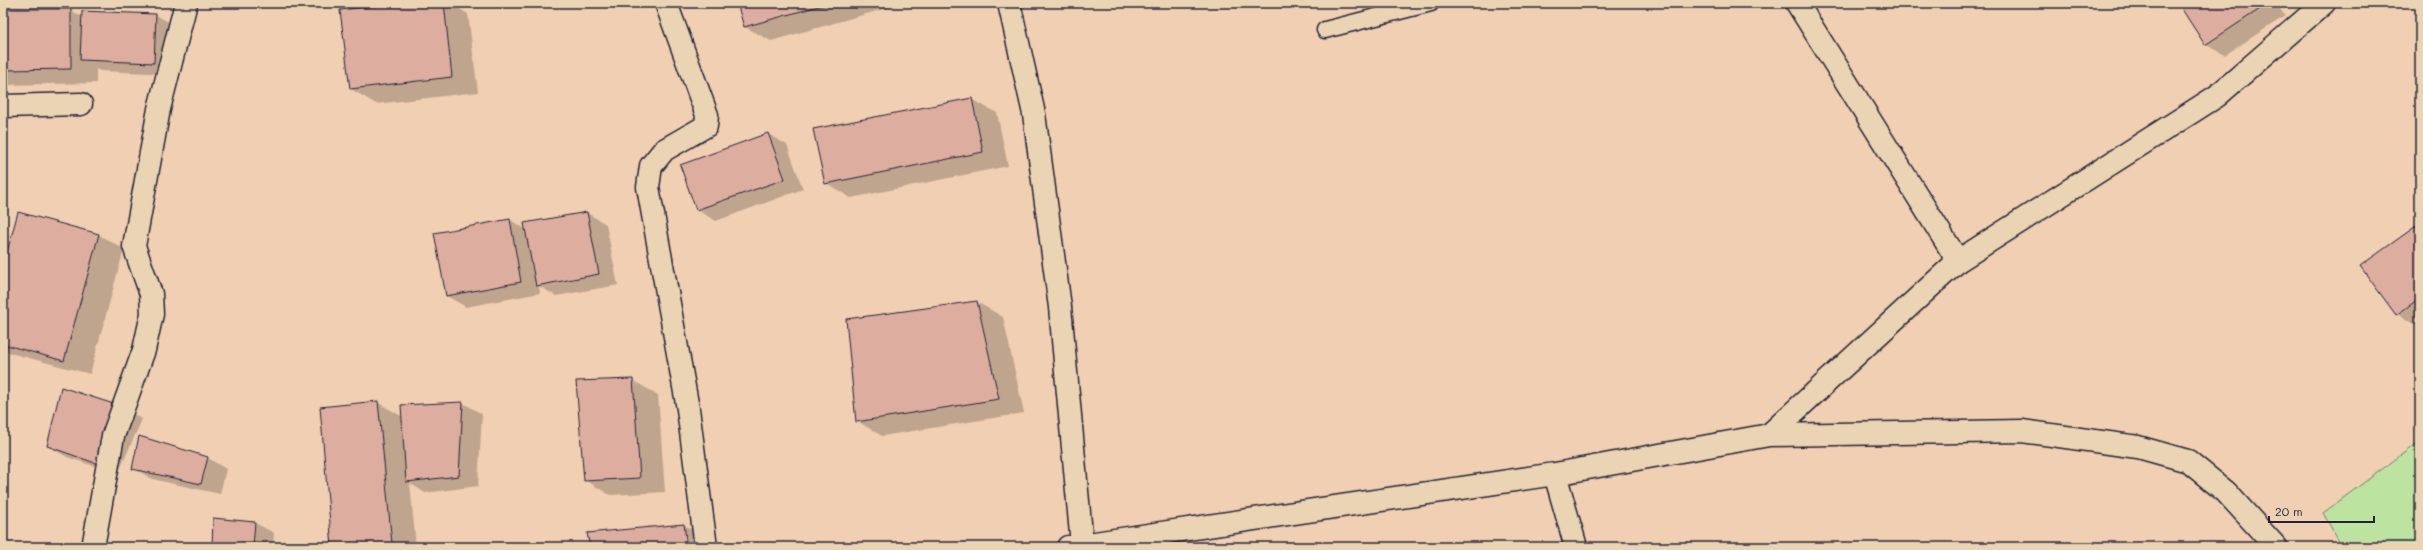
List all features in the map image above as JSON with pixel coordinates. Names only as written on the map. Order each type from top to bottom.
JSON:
[{"type":"street","points":[[93,547],[113,436],[144,350],[152,314],[151,294],[134,246],[159,109],[186,3]]},
{"type":"street","points":[[666,3],[707,116],[706,126],[664,150],[651,166],[648,187],[688,409],[706,547]]},
{"type":"street","points":[[1009,3],[1034,114],[1060,307],[1075,546],[1555,474],[1769,435],[2022,431],[2138,447],[2188,461],[2226,492],[2276,547]]},
{"type":"street","points":[[1797,3],[1958,261]]},
{"type":"street","points":[[1769,435],[1958,261],[2217,96],[2324,3]]},
{"type":"street","points":[[3,106],[80,104]]},
{"type":"street","points":[[1555,474],[1576,547]]},
{"type":"lane","points":[[1325,30],[1431,3]]},
{"type":"green space","points":[[2420,441],[2420,547],[2342,547],[2323,513]]},
{"type":"building","points":[[400,3],[444,3],[452,77],[350,89],[340,10]]},
{"type":"building","points":[[737,3],[830,3],[744,27]]},
{"type":"building","points":[[2178,3],[2265,3],[2266,5],[2205,45]]},
{"type":"building","points":[[3,9],[71,9],[71,69],[3,70]]},
{"type":"building","points":[[82,11],[156,14],[154,63],[80,60]]},
{"type":"building","points":[[972,98],[983,152],[825,184],[813,129]]},
{"type":"building","points":[[768,133],[785,179],[696,210],[680,165]]},
{"type":"building","points":[[18,212],[99,234],[64,361],[3,344],[3,267]]},
{"type":"building","points":[[587,212],[599,274],[536,286],[524,223]]},
{"type":"building","points":[[510,219],[521,282],[446,296],[434,233]]},
{"type":"building","points":[[2419,224],[2420,298],[2396,315],[2360,266]]},
{"type":"building","points":[[977,301],[999,399],[856,422],[846,319]]},
{"type":"building","points":[[633,379],[640,478],[584,481],[576,381]]},
{"type":"building","points":[[61,387],[123,407],[98,464],[47,446]]},
{"type":"building","points":[[378,401],[392,544],[375,547],[332,547],[320,407]]},
{"type":"building","points":[[463,402],[459,476],[406,482],[401,405]]},
{"type":"building","points":[[139,436],[208,457],[201,484],[132,469]]},
{"type":"building","points":[[213,518],[255,522],[253,547],[212,547]]},
{"type":"building","points":[[684,524],[687,547],[590,547],[587,533]]}]
